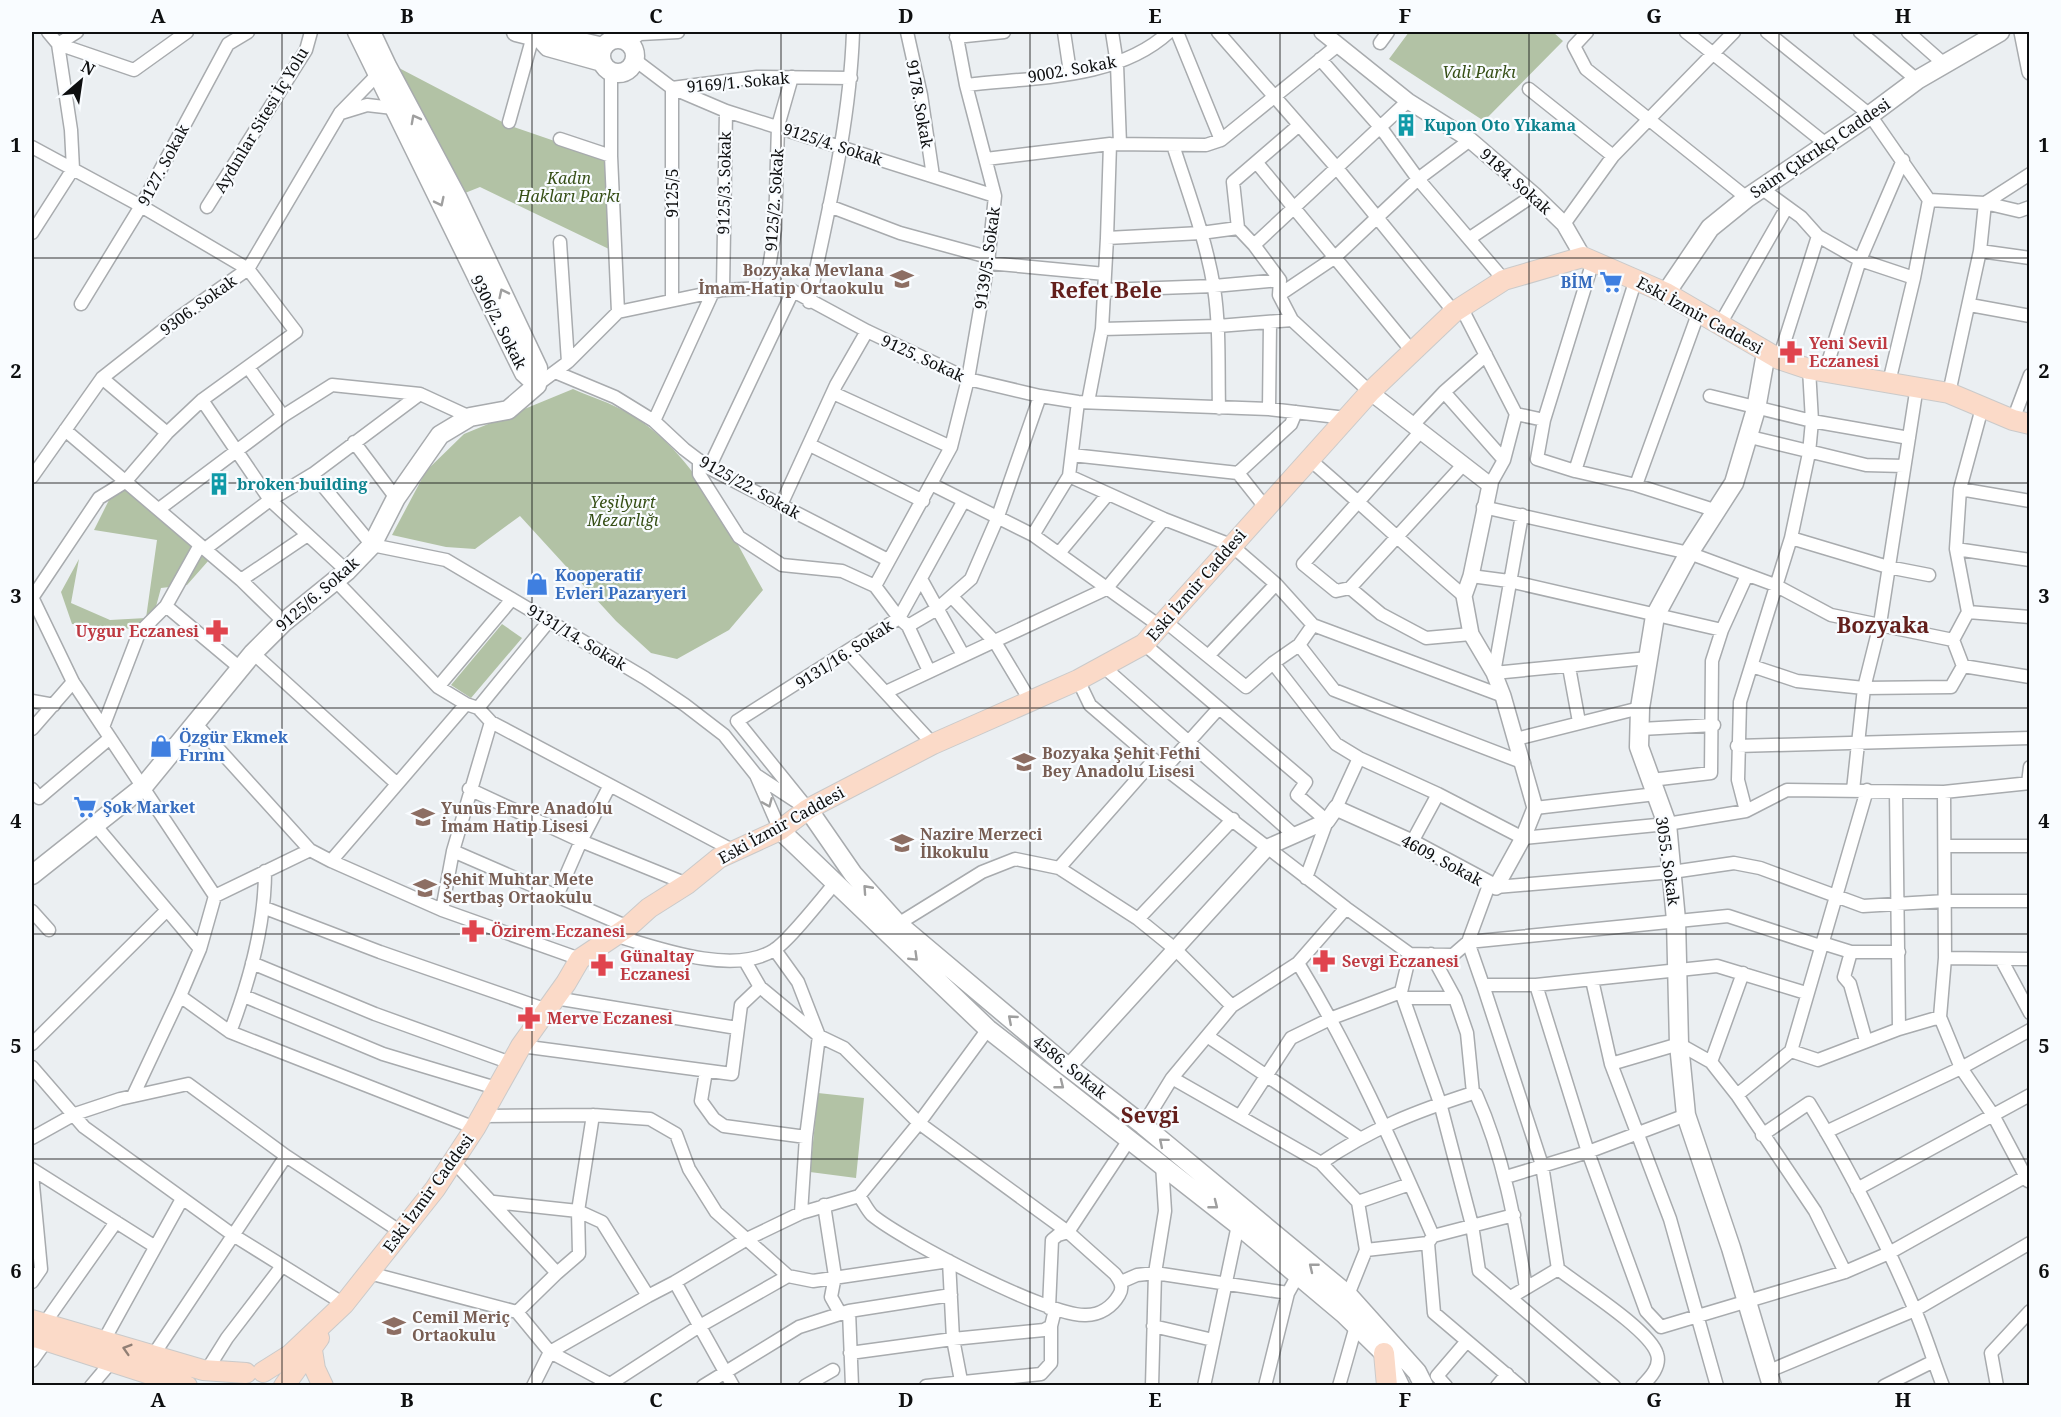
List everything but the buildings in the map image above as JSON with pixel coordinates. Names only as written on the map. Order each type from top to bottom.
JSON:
[{"type":"main road","name":"9306/2. Sokak","points":[[357,32],[458,199],[538,368],[537,385]]},
{"type":"main road","name":"9306/2. Sokak","points":[[371,32],[393,108],[524,374],[537,385]]},
{"type":"main road","name":"Saim Çıkrıkçı Caddesi","points":[[1666,293],[1710,228],[1754,193],[1870,115],[1917,80],[2000,32]]},
{"type":"main road","points":[[530,34],[552,35],[626,71],[634,60],[634,50],[622,37],[610,41],[605,60]]},
{"type":"main road","name":"Eski İzmir Caddesi","points":[[247,1377],[290,1355],[309,1335],[322,1327],[369,1273],[453,1161],[478,1122],[520,1046],[580,959],[687,884],[719,858],[780,830],[808,809],[933,744],[1105,668],[1144,644],[1164,625],[1265,507],[1411,350],[1457,309],[1504,280],[1588,259],[1666,293],[1698,314],[1773,356],[1817,371],[1949,393],[2021,422]]},
{"type":"main road","name":"3055. Sokak","points":[[1771,1378],[1686,1115],[1679,1044],[1676,920],[1667,824],[1639,747],[1640,708],[1655,616],[1689,553],[1734,483],[1746,436],[1773,356]]},
{"type":"main road","name":"9125/6. Sokak","points":[[32,874],[143,787],[253,653],[284,622],[341,575],[372,545],[396,498],[440,435],[471,417],[508,410],[537,385]]},
{"type":"main road","name":"4586. Sokak","points":[[808,809],[853,874],[898,924],[1068,1067],[1143,1125],[1348,1295],[1417,1372],[1424,1386]]},
{"type":"main road","name":"4586. Sokak","points":[[780,830],[988,1029],[1238,1225],[1356,1326],[1384,1353],[1400,1386]]},
{"type":"main road","name":"Eski İzmir Caddesi","points":[[282,1386],[312,1350],[322,1327]]},
{"type":"main road","points":[[39,1330],[103,1342],[207,1370],[247,1377],[272,1375],[282,1386]]},
{"type":"main road","points":[[39,1330],[112,1361],[178,1384]]},
{"type":"main road","points":[[312,1350],[315,1369],[323,1386]]},
{"type":"main road","points":[[1384,1353],[1387,1386]]},
{"type":"street","points":[[32,232],[74,169],[71,130],[58,44],[48,32]]},
{"type":"street","points":[[58,44],[77,32]]},
{"type":"street","points":[[58,44],[134,70],[187,32]]},
{"type":"street","name":"9127. Sokak","points":[[81,304],[141,206],[228,44],[248,32]]},
{"type":"street","name":"Aydınlar Sitesi İç Yolu","points":[[207,207],[306,50],[311,32]]},
{"type":"street","points":[[622,37],[678,32]]},
{"type":"street","points":[[809,302],[841,147],[851,78],[853,32]]},
{"type":"street","name":"9178. Sokak","points":[[907,32],[921,94],[933,176]]},
{"type":"street","points":[[956,34],[1004,32]]},
{"type":"street","points":[[1064,32],[1070,72]]},
{"type":"street","points":[[1034,535],[1069,476],[1083,402],[1101,329],[1115,144],[1117,64],[1112,32]]},
{"type":"street","name":"9002. Sokak","points":[[966,85],[1117,64],[1159,36],[1169,32]]},
{"type":"street","points":[[1177,32],[1221,140]]},
{"type":"street","points":[[1218,32],[1336,167],[1376,219],[1457,309],[1486,355],[1516,414],[1504,460],[1490,485],[1483,507],[1471,576],[1464,596],[1471,634],[1494,673],[1503,696],[1535,808],[1654,787],[1711,773],[1714,725],[1712,661],[1722,630],[1748,575]]},
{"type":"street","name":"9184. Sokak","points":[[1322,32],[1408,101],[1470,140],[1564,224],[1588,259]]},
{"type":"street","points":[[1380,43],[1388,32]]},
{"type":"street","points":[[1587,32],[1574,46],[1586,69],[1649,122],[1754,193],[1787,207],[1802,217],[1818,236],[1860,260],[1914,278]]},
{"type":"street","points":[[1686,32],[1826,144]]},
{"type":"street","points":[[1564,224],[1612,156],[1649,122],[1734,32]]},
{"type":"street","points":[[1767,32],[1870,115],[1929,200],[1914,278],[1889,382]]},
{"type":"street","points":[[1860,32],[1917,80]]},
{"type":"street","points":[[1908,32],[1943,63]]},
{"type":"street","points":[[2022,32],[2030,72]]},
{"type":"street","points":[[509,122],[530,34]]},
{"type":"street","name":"9139/5. Sokak","points":[[875,586],[951,447],[968,380],[988,260],[995,196],[966,85],[956,34]]},
{"type":"street","points":[[986,159],[1115,144],[1206,145],[1221,140],[1338,45]]},
{"type":"street","points":[[1320,59],[1381,128],[1418,179],[1504,280]]},
{"type":"street","points":[[568,362],[618,312],[605,60]]},
{"type":"street","name":"9169/1. Sokak","points":[[634,60],[672,88],[757,77],[851,78]]},
{"type":"street","name":"9306. Sokak","points":[[32,477],[102,378],[177,319],[248,269],[340,113],[382,70]]},
{"type":"street","name":"9125/2. Sokak","points":[[766,288],[775,229],[778,126],[792,77]]},
{"type":"street","name":"9125/4. Sokak","points":[[672,88],[726,111],[995,196]]},
{"type":"street","name":"9125/5","points":[[672,88],[672,299]]},
{"type":"street","points":[[1529,89],[1612,156]]},
{"type":"street","points":[[1254,245],[1408,101]]},
{"type":"street","points":[[340,113],[367,105],[393,108]]},
{"type":"street","name":"9125/3. Sokak","points":[[718,291],[726,111]]},
{"type":"street","points":[[1298,126],[1233,182],[1238,228],[1280,280],[1279,296],[1292,320],[1370,392],[1462,466],[1490,485]]},
{"type":"street","points":[[560,139],[611,156]]},
{"type":"street","points":[[1279,296],[1334,258],[1418,179],[1470,140]]},
{"type":"street","points":[[1173,145],[1201,233],[1214,286],[1218,326],[1219,408]]},
{"type":"street","points":[[32,147],[141,206],[248,269],[296,332],[202,400],[167,433],[125,482],[99,498],[32,598],[73,682],[215,896]]},
{"type":"street","points":[[1746,812],[1738,780],[1737,746],[1740,702],[1791,538],[1809,453],[1817,371],[1860,260],[1903,160]]},
{"type":"street","points":[[1257,163],[1411,350]]},
{"type":"street","points":[[1985,203],[2030,174]]},
{"type":"street","points":[[1470,238],[1534,195]]},
{"type":"street","points":[[1929,200],[1985,203],[2019,211],[2030,207]]},
{"type":"street","points":[[1949,393],[1970,305],[1980,251],[1985,203]]},
{"type":"street","points":[[829,206],[900,233],[988,260],[1105,274]]},
{"type":"street","points":[[1719,326],[1787,207]]},
{"type":"street","points":[[1107,238],[1201,233],[1238,228]]},
{"type":"street","points":[[1773,356],[1818,236]]},
{"type":"street","points":[[560,242],[568,362]]},
{"type":"street","points":[[1980,251],[2030,258]]},
{"type":"street","points":[[1588,259],[1544,420],[1537,459],[1575,471],[1636,485],[1717,510]]},
{"type":"street","points":[[1575,471],[1636,279]]},
{"type":"street","points":[[1104,290],[1214,286],[1280,280]]},
{"type":"street","name":"9125. Sokak","points":[[618,312],[718,291],[766,288],[793,291],[809,302],[968,380],[1040,396],[1083,402],[1269,408],[1346,418]]},
{"type":"street","points":[[654,421],[718,291]]},
{"type":"street","points":[[709,468],[793,291]]},
{"type":"street","points":[[1970,305],[2030,316]]},
{"type":"street","points":[[1636,485],[1698,314]]},
{"type":"street","points":[[1101,329],[1218,326],[1292,320]]},
{"type":"street","points":[[1269,408],[1270,323]]},
{"type":"street","points":[[781,505],[833,393],[867,331]]},
{"type":"street","points":[[1462,466],[1397,540],[1350,588],[1335,591],[1303,564],[1360,503],[1444,392],[1486,355]]},
{"type":"street","name":"9125/6. Sokak","points":[[537,385],[568,362]]},
{"type":"street","points":[[248,367],[283,416]]},
{"type":"street","name":"9125/22. Sokak","points":[[555,372],[615,397],[654,421],[709,468],[888,560]]},
{"type":"street","points":[[2021,422],[2030,375]]},
{"type":"street","points":[[102,378],[167,433]]},
{"type":"street","points":[[159,509],[283,416],[332,385],[420,394],[471,417]]},
{"type":"street","points":[[1853,790],[1856,743],[1864,688],[1880,624],[1917,386]]},
{"type":"street","points":[[1444,392],[1504,460]]},
{"type":"street","points":[[833,393],[951,447]]},
{"type":"street","points":[[32,789],[39,798],[106,732],[139,633],[166,606],[202,547],[270,500],[313,474],[420,394]]},
{"type":"street","points":[[904,622],[937,609],[953,598],[972,579],[1040,396]]},
{"type":"street","points":[[1710,396],[1812,421],[1909,438]]},
{"type":"street","points":[[202,400],[270,500],[306,536],[438,687],[472,706],[490,722],[609,787],[734,850]]},
{"type":"street","points":[[1963,666],[1953,640],[1968,612],[1956,549],[1960,489],[1982,408]]},
{"type":"street","points":[[1238,473],[1291,424],[1296,412]]},
{"type":"street","points":[[1516,414],[1544,420]]},
{"type":"street","points":[[65,430],[241,580],[284,622]]},
{"type":"street","points":[[1746,436],[1866,465],[1904,466]]},
{"type":"street","points":[[354,442],[396,498]]},
{"type":"street","points":[[810,446],[923,501]]},
{"type":"street","points":[[1072,455],[1238,473],[1265,507]]},
{"type":"street","points":[[1310,459],[1360,503],[1397,540],[1464,596]]},
{"type":"street","points":[[699,460],[699,474],[739,537],[782,566],[842,572],[875,586],[904,622],[929,671]]},
{"type":"street","points":[[313,474],[372,545]]},
{"type":"street","points":[[1069,476],[1164,519],[1231,545],[1276,584],[1313,625],[1503,696]]},
{"type":"street","points":[[931,484],[996,519],[1034,535],[1060,552],[1106,590],[1164,625],[1208,656],[1246,687],[1273,663],[1299,645],[1313,625]]},
{"type":"street","points":[[1960,489],[2030,501]]},
{"type":"street","points":[[1060,552],[1108,494]]},
{"type":"street","name":"9131/16. Sokak","points":[[808,809],[737,721],[849,652],[904,622],[921,579],[963,502]]},
{"type":"street","points":[[1483,507],[1689,553],[1775,585],[1832,615],[1953,640]]},
{"type":"street","points":[[1494,673],[1522,515]]},
{"type":"street","points":[[886,692],[1106,590],[1164,519]]},
{"type":"street","points":[[241,580],[306,536]]},
{"type":"street","points":[[1791,538],[1888,567],[1929,575]]},
{"type":"street","name":"9131/14. Sokak","points":[[372,545],[446,560],[645,678],[685,705],[724,735],[756,776],[780,830]]},
{"type":"street","points":[[1956,549],[2030,560]]},
{"type":"street","points":[[1471,576],[1509,581],[1722,630]]},
{"type":"street","points":[[921,579],[963,656]]},
{"type":"street","points":[[1208,656],[1276,584]]},
{"type":"street","points":[[1350,588],[1381,614],[1426,638],[1471,634]]},
{"type":"street","points":[[953,598],[995,642],[1031,702]]},
{"type":"street","points":[[438,687],[512,599]]},
{"type":"street","points":[[166,606],[240,668]]},
{"type":"street","points":[[1968,612],[2030,617]]},
{"type":"street","points":[[331,861],[396,783],[472,706],[549,621]]},
{"type":"street","points":[[1144,644],[1306,782],[1296,795],[1332,815]]},
{"type":"street","points":[[1299,645],[1335,690],[1524,763]]},
{"type":"street","points":[[849,652],[933,744]]},
{"type":"street","points":[[253,653],[396,783]]},
{"type":"street","points":[[1494,673],[1648,658]]},
{"type":"street","points":[[1273,663],[1336,744],[1359,758],[1438,794],[1523,838],[1667,824],[1746,812],[1787,790],[1944,792],[2029,783],[2030,767]]},
{"type":"street","points":[[1752,666],[1797,681],[1864,688],[1951,687],[1963,666]]},
{"type":"street","points":[[1963,666],[2030,677]]},
{"type":"street","points":[[1569,667],[1579,722]]},
{"type":"street","points":[[1105,668],[1294,835]]},
{"type":"street","points":[[1078,680],[1090,705],[1154,760],[1233,819],[1306,878],[1410,954],[1453,955],[1468,942],[1492,886],[1672,872],[1734,863],[1760,868],[1863,906],[1946,901],[2030,901]]},
{"type":"street","points":[[32,729],[73,682]]},
{"type":"street","points":[[32,701],[54,705]]},
{"type":"street","points":[[1166,767],[1219,708]]},
{"type":"street","points":[[1516,739],[1640,708]]},
{"type":"street","points":[[442,910],[453,851],[490,722]]},
{"type":"street","points":[[195,723],[310,850],[442,910],[580,959]]},
{"type":"street","points":[[1641,729],[1714,725]]},
{"type":"street","points":[[1737,746],[2030,738]]},
{"type":"street","points":[[1306,878],[1359,758]]},
{"type":"street","points":[[1059,868],[1154,760]]},
{"type":"street","name":"9131/14. Sokak","points":[[756,776],[808,809]]},
{"type":"street","points":[[557,896],[581,840],[609,787]]},
{"type":"street","points":[[469,789],[581,840],[687,884]]},
{"type":"street","points":[[1737,1095],[1791,1051],[1806,993],[1867,790]]},
{"type":"street","points":[[1896,792],[1899,1029]]},
{"type":"street","points":[[1536,985],[1588,1152],[1646,1311],[1661,1327],[1845,1272],[1889,1253],[2028,1178],[1993,1115],[1961,1068],[1940,1017],[1945,957],[1946,901],[1944,792]]},
{"type":"street","points":[[1412,842],[1438,794]]},
{"type":"street","name":"4609. Sokak","points":[[1332,815],[1412,842],[1492,886],[1523,838],[1535,808]]},
{"type":"street","points":[[1068,1067],[1268,848],[1332,815]]},
{"type":"street","points":[[1138,919],[1233,819]]},
{"type":"street","points":[[96,826],[200,949]]},
{"type":"street","points":[[1945,846],[2030,846]]},
{"type":"street","points":[[133,1096],[200,949],[215,896],[310,850]]},
{"type":"street","points":[[453,851],[557,896],[621,931],[669,952],[745,961],[775,950],[836,882]]},
{"type":"street","points":[[898,924],[982,872],[1016,859],[1059,868],[1138,919],[1175,949],[1232,1006]]},
{"type":"street","points":[[230,1032],[244,996],[265,908],[265,871]]},
{"type":"street","points":[[265,908],[381,952],[551,1004],[737,1028]]},
{"type":"street","points":[[1143,1125],[1172,1078],[1232,1006],[1298,963],[1346,908]]},
{"type":"street","points":[[32,1044],[167,910]]},
{"type":"street","points":[[32,911],[49,930]]},
{"type":"street","points":[[1468,942],[1728,916],[1851,952],[1899,952]]},
{"type":"street","points":[[1468,942],[1542,1165],[1558,1269],[1626,1320],[1651,1342],[1658,1355],[1654,1374],[1642,1386]]},
{"type":"street","points":[[775,950],[798,982],[819,1036],[806,1137],[801,1213]]},
{"type":"street","points":[[1851,952],[1844,977],[1850,984],[1866,1041]]},
{"type":"street","points":[[1410,954],[1402,994],[1440,1103],[1472,1225],[1479,1270],[1614,1386]]},
{"type":"street","points":[[1431,954],[1455,998],[1467,1033],[1473,1093],[1476,1094],[1489,1123],[1506,1177],[1526,1288]]},
{"type":"street","points":[[1945,957],[2030,959]]},
{"type":"street","points":[[2001,959],[2030,1012]]},
{"type":"street","points":[[745,961],[760,987],[819,1036],[844,1048],[919,1124],[1068,1232],[1121,1282],[1122,1290],[1116,1300],[1100,1313],[1084,1316],[1052,1309],[949,1261],[871,1214],[859,1196]]},
{"type":"street","points":[[252,963],[375,1014],[511,1063]]},
{"type":"street","points":[[1298,963],[1332,1018],[1385,1125],[1410,1184],[1430,1239],[1434,1313],[1520,1386]]},
{"type":"street","points":[[1483,985],[1536,985],[1717,966],[1806,993]]},
{"type":"street","points":[[1711,1062],[1743,973]]},
{"type":"street","points":[[1593,980],[1611,1064],[1670,1219],[1717,1386]]},
{"type":"street","points":[[520,1046],[732,1074],[741,1005],[760,987]]},
{"type":"street","points":[[1240,1116],[1291,1038],[1332,1018],[1402,994],[1455,998]]},
{"type":"street","points":[[180,996],[230,1032],[478,1122],[593,1114],[650,1119],[676,1134],[689,1169],[716,1212],[788,1276],[813,1281],[949,1261]]},
{"type":"street","points":[[244,996],[383,1054],[496,1088]]},
{"type":"street","points":[[1791,1051],[1818,1060],[1899,1029],[1940,1017]]},
{"type":"street","points":[[533,1386],[550,1352],[747,1239],[801,1213],[859,1196],[919,1124],[988,1029]]},
{"type":"street","points":[[1826,1132],[1961,1068],[2030,1030]]},
{"type":"street","points":[[1207,1036],[1358,1137]]},
{"type":"street","points":[[1611,1064],[1679,1044],[1711,1062],[1737,1095],[1815,1211],[1845,1272]]},
{"type":"street","points":[[32,1067],[84,1127],[233,1235],[344,1304]]},
{"type":"street","points":[[706,1071],[700,1101],[714,1119],[724,1126],[806,1137]]},
{"type":"street","points":[[1172,1078],[1321,1163],[1358,1202],[1366,1251],[1348,1295]]},
{"type":"street","points":[[32,1138],[75,1114],[133,1096],[188,1084],[286,1156],[401,1232]]},
{"type":"street","points":[[1321,1163],[1358,1137],[1440,1103],[1473,1093]]},
{"type":"street","points":[[1857,1189],[2030,1095]]},
{"type":"street","points":[[1762,1135],[1809,1103],[1857,1189],[1889,1253],[1915,1310],[1943,1386]]},
{"type":"street","points":[[517,1312],[579,1254],[578,1211],[593,1114]]},
{"type":"street","points":[[1506,1177],[1588,1152],[1686,1115]]},
{"type":"street","points":[[926,1386],[1041,1374],[1051,1363],[1052,1240],[1068,1232],[1129,1140]]},
{"type":"street","points":[[152,1357],[286,1156]]},
{"type":"street","points":[[453,1161],[494,1202],[557,1273]]},
{"type":"street","points":[[1152,1386],[1155,1273],[1165,1211],[1162,1164]]},
{"type":"street","points":[[32,1169],[154,1246]]},
{"type":"street","points":[[32,1174],[41,1269],[32,1282]]},
{"type":"street","points":[[1358,1202],[1410,1184]]},
{"type":"street","points":[[103,1342],[154,1246],[182,1200]]},
{"type":"street","points":[[494,1202],[578,1211],[602,1222],[648,1296]]},
{"type":"street","points":[[824,1205],[835,1276],[831,1297],[844,1312],[852,1386]]},
{"type":"street","points":[[1366,1251],[1430,1239],[1472,1225],[1514,1215]]},
{"type":"street","points":[[32,1361],[39,1330],[116,1222]]},
{"type":"street","points":[[1204,1386],[1238,1225]]},
{"type":"street","points":[[1771,1378],[1915,1310],[2030,1243]]},
{"type":"street","points":[[949,1261],[954,1339],[962,1383]]},
{"type":"street","points":[[207,1370],[227,1338],[282,1266]]},
{"type":"street","points":[[1511,1297],[1558,1269]]},
{"type":"street","points":[[369,1273],[517,1312],[550,1352],[608,1384],[698,1327],[788,1276]]},
{"type":"street","points":[[1121,1282],[1137,1275],[1155,1273],[1288,1293]]},
{"type":"street","points":[[1265,1386],[1288,1293],[1298,1275]]},
{"type":"street","points":[[675,1282],[698,1327],[733,1386]]},
{"type":"street","points":[[703,1386],[799,1327],[844,1312],[951,1295]]},
{"type":"street","points":[[1997,1386],[1991,1353],[2030,1311]]},
{"type":"street","points":[[850,1353],[1044,1330],[1051,1326]]},
{"type":"street","points":[[1153,1326],[1213,1340]]},
{"type":"street","points":[[1339,1386],[1356,1326]]},
{"type":"street","points":[[1446,1386],[1437,1376],[1467,1341]]},
{"type":"street","points":[[91,1386],[112,1361]]},
{"type":"street","points":[[1884,1386],[1934,1361]]},
{"type":"street","points":[[805,1386],[833,1370]]},
{"type":"street","points":[[1497,1386],[1507,1374]]},
{"type":"green space","name":"Vali Parkı","points":[[1409,32],[1553,32],[1563,41],[1484,121],[1389,59]]},
{"type":"green space","name":"Kadın Hakları Parkı","points":[[399,68],[508,125],[607,159],[609,249],[480,187],[460,195]]},
{"type":"green space","name":"Yeşilyurt Mezarlığı","points":[[573,389],[628,413],[672,448],[707,492],[763,590],[729,630],[677,659],[651,653],[616,621],[520,516],[475,549],[446,547],[392,535],[426,471],[464,434]]},
{"type":"green space","points":[[124,483],[209,560],[187,585],[161,588],[154,614],[132,629],[72,624],[61,592],[79,559],[71,603],[110,620],[146,618],[157,540],[94,530],[115,488]]},
{"type":"green space","points":[[502,624],[522,638],[471,698],[451,685]]},
{"type":"green space","points":[[818,1093],[864,1098],[856,1178],[810,1172]]},
{"type":"place","name":"Kupon Oto Yıkama","points":[[1406,125]]},
{"type":"place","name":"Bozyaka Mevlana İmam-Hatip Ortaokulu","points":[[902,279]]},
{"type":"place","name":"BİM","points":[[1611,282]]},
{"type":"place","name":"Yeni Sevil Eczanesi","points":[[1791,352]]},
{"type":"place","name":"broken building","points":[[219,484]]},
{"type":"place","name":"Kooperatif Evleri Pazaryeri","points":[[537,584]]},
{"type":"place","name":"Uygur Eczanesi","points":[[217,631]]},
{"type":"place","name":"Özgür Ekmek Fırını","points":[[161,746]]},
{"type":"place","name":"Bozyaka Şehit Fethi Bey Anadolu Lisesi","points":[[1024,762]]},
{"type":"place","name":"Şok Market","points":[[85,807]]},
{"type":"place","name":"Yunus Emre Anadolu İmam Hatip Lisesi","points":[[423,817]]},
{"type":"place","name":"Nazire Merzeci İlkokulu","points":[[902,843]]},
{"type":"place","name":"Şehit Muhtar Mete Sertbaş Ortaokulu","points":[[425,888]]},
{"type":"place","name":"Özirem Eczanesi","points":[[473,931]]},
{"type":"place","name":"Sevgi Eczanesi","points":[[1324,961]]},
{"type":"place","name":"Günaltay Eczanesi","points":[[602,965]]},
{"type":"place","name":"Merve Eczanesi","points":[[529,1018]]},
{"type":"place","name":"Cemil Meriç Ortaokulu","points":[[394,1326]]},
{"type":"district","name":"Refet Bele","points":[[1106,289]]},
{"type":"district","name":"Bozyaka","points":[[1883,624]]},
{"type":"district","name":"Sevgi","points":[[1150,1114]]}]
